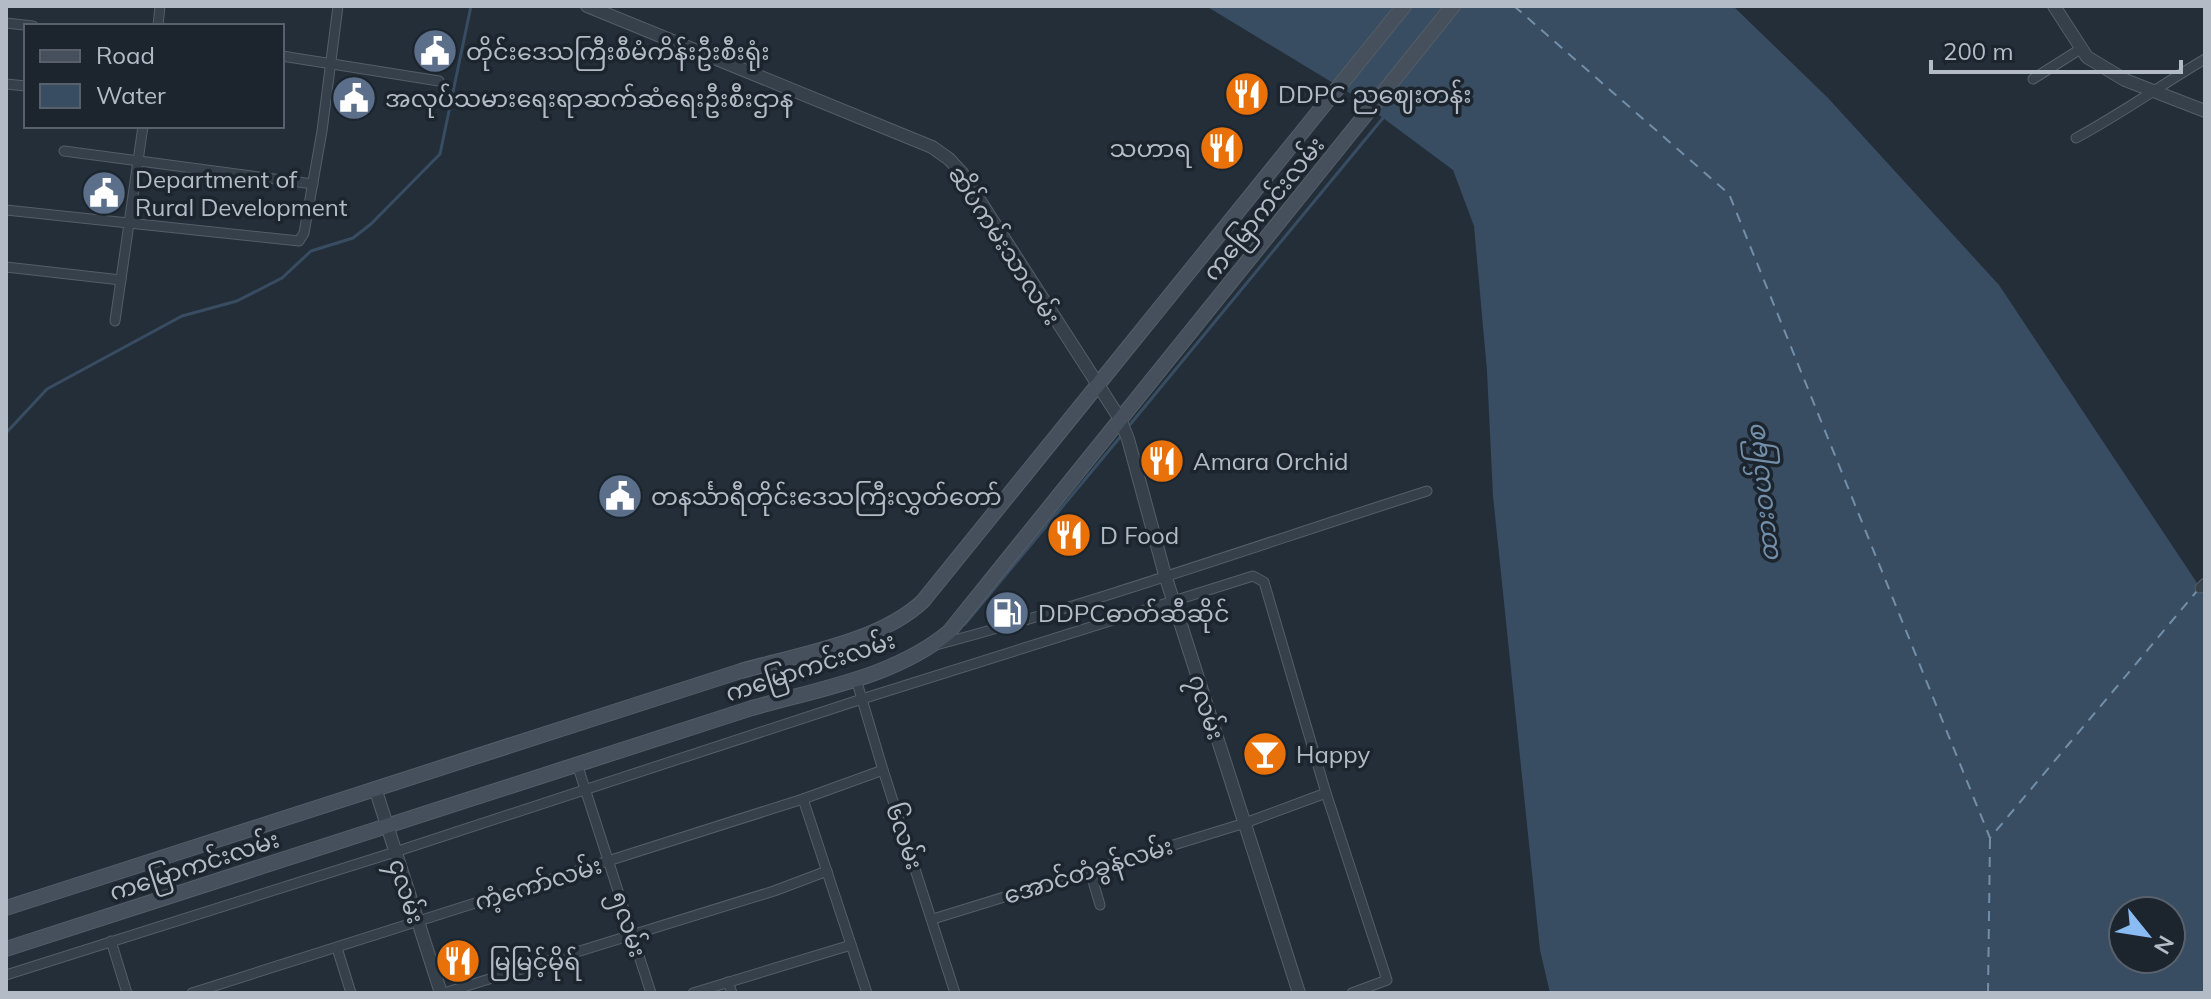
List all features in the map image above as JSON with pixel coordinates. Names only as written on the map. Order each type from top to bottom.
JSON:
[{"type":"main road","name":"ကမြောကင်းလမ်း","points":[[6,908],[741,671],[844,641],[911,613],[1404,6]]},
{"type":"main road","name":"ကမြောကင်းလမ်း","points":[[6,949],[752,708],[856,679],[933,646],[949,632],[1453,6]]},
{"type":"street","points":[[10,211],[295,242],[301,239],[313,184],[338,6]]},
{"type":"street","name":"ဆိပ်ကမ်းသာလမ်း","points":[[587,6],[932,147],[949,159],[962,173],[1120,419]]},
{"type":"street","points":[[2054,6],[2087,57],[2125,80],[2205,111]]},
{"type":"street","points":[[2033,79],[2082,48]]},
{"type":"street","points":[[284,56],[439,81]]},
{"type":"street","points":[[2076,138],[2122,113],[2205,59]]},
{"type":"street","points":[[115,321],[143,128]]},
{"type":"street","points":[[64,151],[313,184]]},
{"type":"street","points":[[6,267],[121,280]]},
{"type":"street","name":"၇လမ်း","points":[[1120,419],[1173,601],[1299,993]]},
{"type":"street","points":[[933,646],[1085,604],[1165,575],[1427,491]]},
{"type":"street","points":[[6,975],[1253,576],[1264,582],[1326,793],[1387,980],[1352,993]]},
{"type":"street","name":"၆လမ်း","points":[[856,679],[955,993]]},
{"type":"street","name":"၅လမ်း","points":[[577,764],[651,993]]},
{"type":"street","name":"ကံ့ကော်လမ်း","points":[[192,993],[803,799],[883,770]]},
{"type":"street","name":"၄လမ်း","points":[[375,788],[443,993]]},
{"type":"street","name":"အောင်တံခွန်လမ်း","points":[[933,919],[1245,823],[1326,793]]},
{"type":"street","points":[[803,799],[867,993]]},
{"type":"street","points":[[443,993],[774,891],[827,871]]},
{"type":"street","points":[[1090,871],[1100,905]]},
{"type":"street","points":[[111,941],[127,993]]},
{"type":"street","points":[[693,993],[851,945]]},
{"type":"street","points":[[337,948],[351,993]]},
{"type":"street","points":[[728,982],[732,993]]},
{"type":"water","name":"ထားဝယ်မြစ","points":[[1206,6],[1733,6],[1828,98],[1999,285],[2205,595],[2205,993],[1550,993],[1540,950],[1493,496],[1487,371],[1474,226],[1453,170],[1348,92]]},
{"type":"waterway","points":[[6,433],[47,389],[182,316],[237,301],[282,278],[311,251],[353,238],[371,224],[440,154],[471,6]]},
{"type":"waterway","points":[[1128,427],[1383,118]]},
{"type":"waterway","points":[[965,624],[1121,436]]},
{"type":"ferry route","points":[[1514,6],[1729,194],[1990,838],[2197,591]]},
{"type":"ferry route","points":[[1988,993],[1990,839]]},
{"type":"place","name":"တိုင်းဒေသကြီးစီမံကိန်းဦးစီးရုံး","points":[[435,51]]},
{"type":"place","name":"DDPC ညဈေးတန်း","points":[[1247,94]]},
{"type":"place","name":"အလုပ်သမားရေးရာဆက်ဆံရေးဦးစီးဌာန","points":[[354,98]]},
{"type":"place","name":"သဟာရ","points":[[1222,148]]},
{"type":"place","name":"Department of Rural Development","points":[[104,193]]},
{"type":"place","name":"Amara Orchid","points":[[1162,461]]},
{"type":"place","name":"တနင်္သာရီတိုင်းဒေသကြီးလွှတ်တော်","points":[[620,496]]},
{"type":"place","name":"D Food","points":[[1069,535]]},
{"type":"place","name":"DDPCဓာတ်ဆီဆိုင်","points":[[1007,613]]},
{"type":"place","name":"Happy","points":[[1265,754]]},
{"type":"place","name":"မြမြင့်မိုရ်","points":[[458,961]]}]
